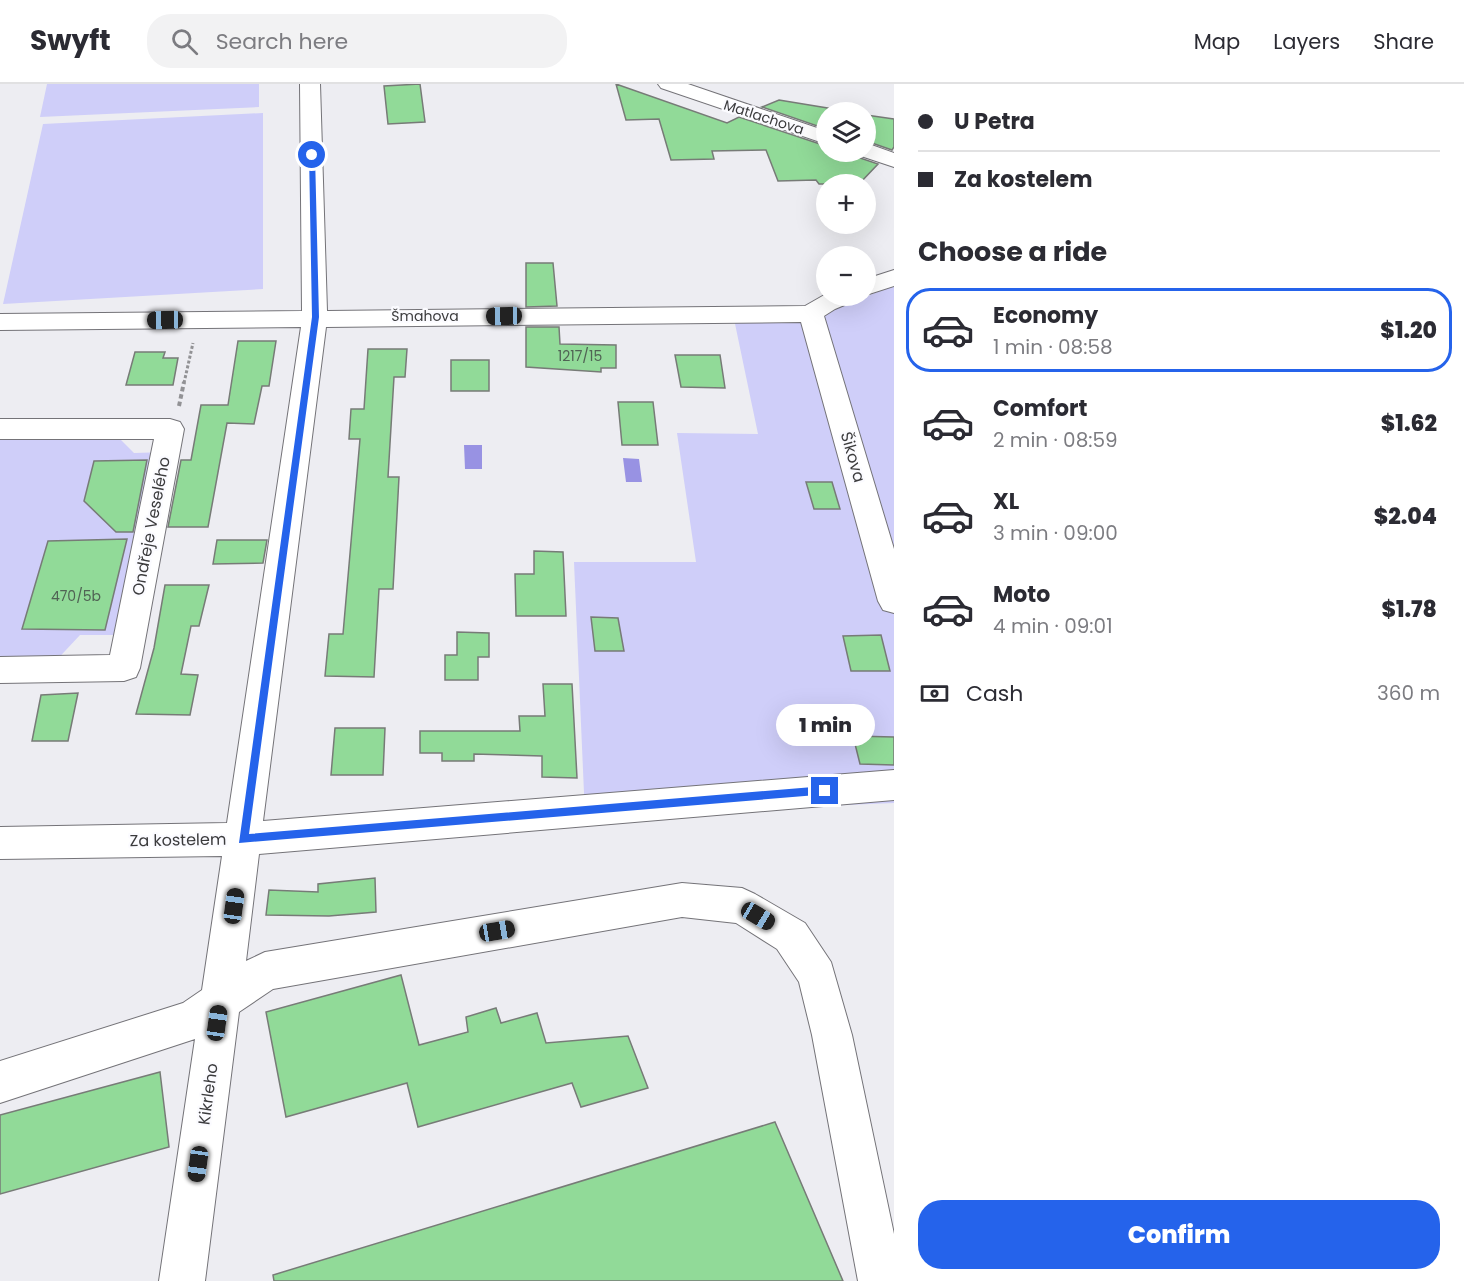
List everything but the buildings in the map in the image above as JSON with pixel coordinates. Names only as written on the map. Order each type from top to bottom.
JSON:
[{"type":"street","name":"Kikrleho","points":[[182,1281],[315,317],[310,84]]},
{"type":"street","name":"Matlachova","points":[[668,84],[712,92],[816,134]]},
{"type":"street","points":[[876,154],[894,160]]},
{"type":"street","points":[[876,284],[894,277]]},
{"type":"street","name":"Šmahova","points":[[0,322],[315,317],[811,314],[822,306]]},
{"type":"street","name":"Šikova","points":[[811,314],[894,602]]},
{"type":"street","points":[[0,429],[170,429]]},
{"type":"street","name":"Ondřeje Veselého","points":[[0,670],[123,668],[170,429]]},
{"type":"street","name":"Za kostelem","points":[[0,843],[242,849],[894,785]]},
{"type":"street","points":[[0,1082],[193,1020],[265,970],[682,900],[742,906],[791,936],[817,975],[832,1035],[880,1281]]},
{"type":"path","points":[[170,429],[175,425],[195,333]]},
{"type":"shaded area","points":[[47,84],[259,84],[259,107],[40,117]]},
{"type":"shaded area","points":[[263,113],[263,289],[3,304],[43,124]]},
{"type":"shaded area","points":[[894,285],[894,803],[585,816],[574,562],[696,562],[677,433],[758,434],[734,319],[819,316],[843,306],[876,306],[876,292]]},
{"type":"shaded area","points":[[115,434],[134,453],[167,452],[125,635],[80,635],[51,666],[0,666],[0,435]]},
{"type":"shaded area","points":[[464,445],[482,445],[482,469],[465,469]]},
{"type":"shaded area","points":[[623,458],[639,459],[642,482],[626,482]]},
{"type":"route","points":[[312,155],[315,317],[243,839],[458,819],[825,791]]}]
